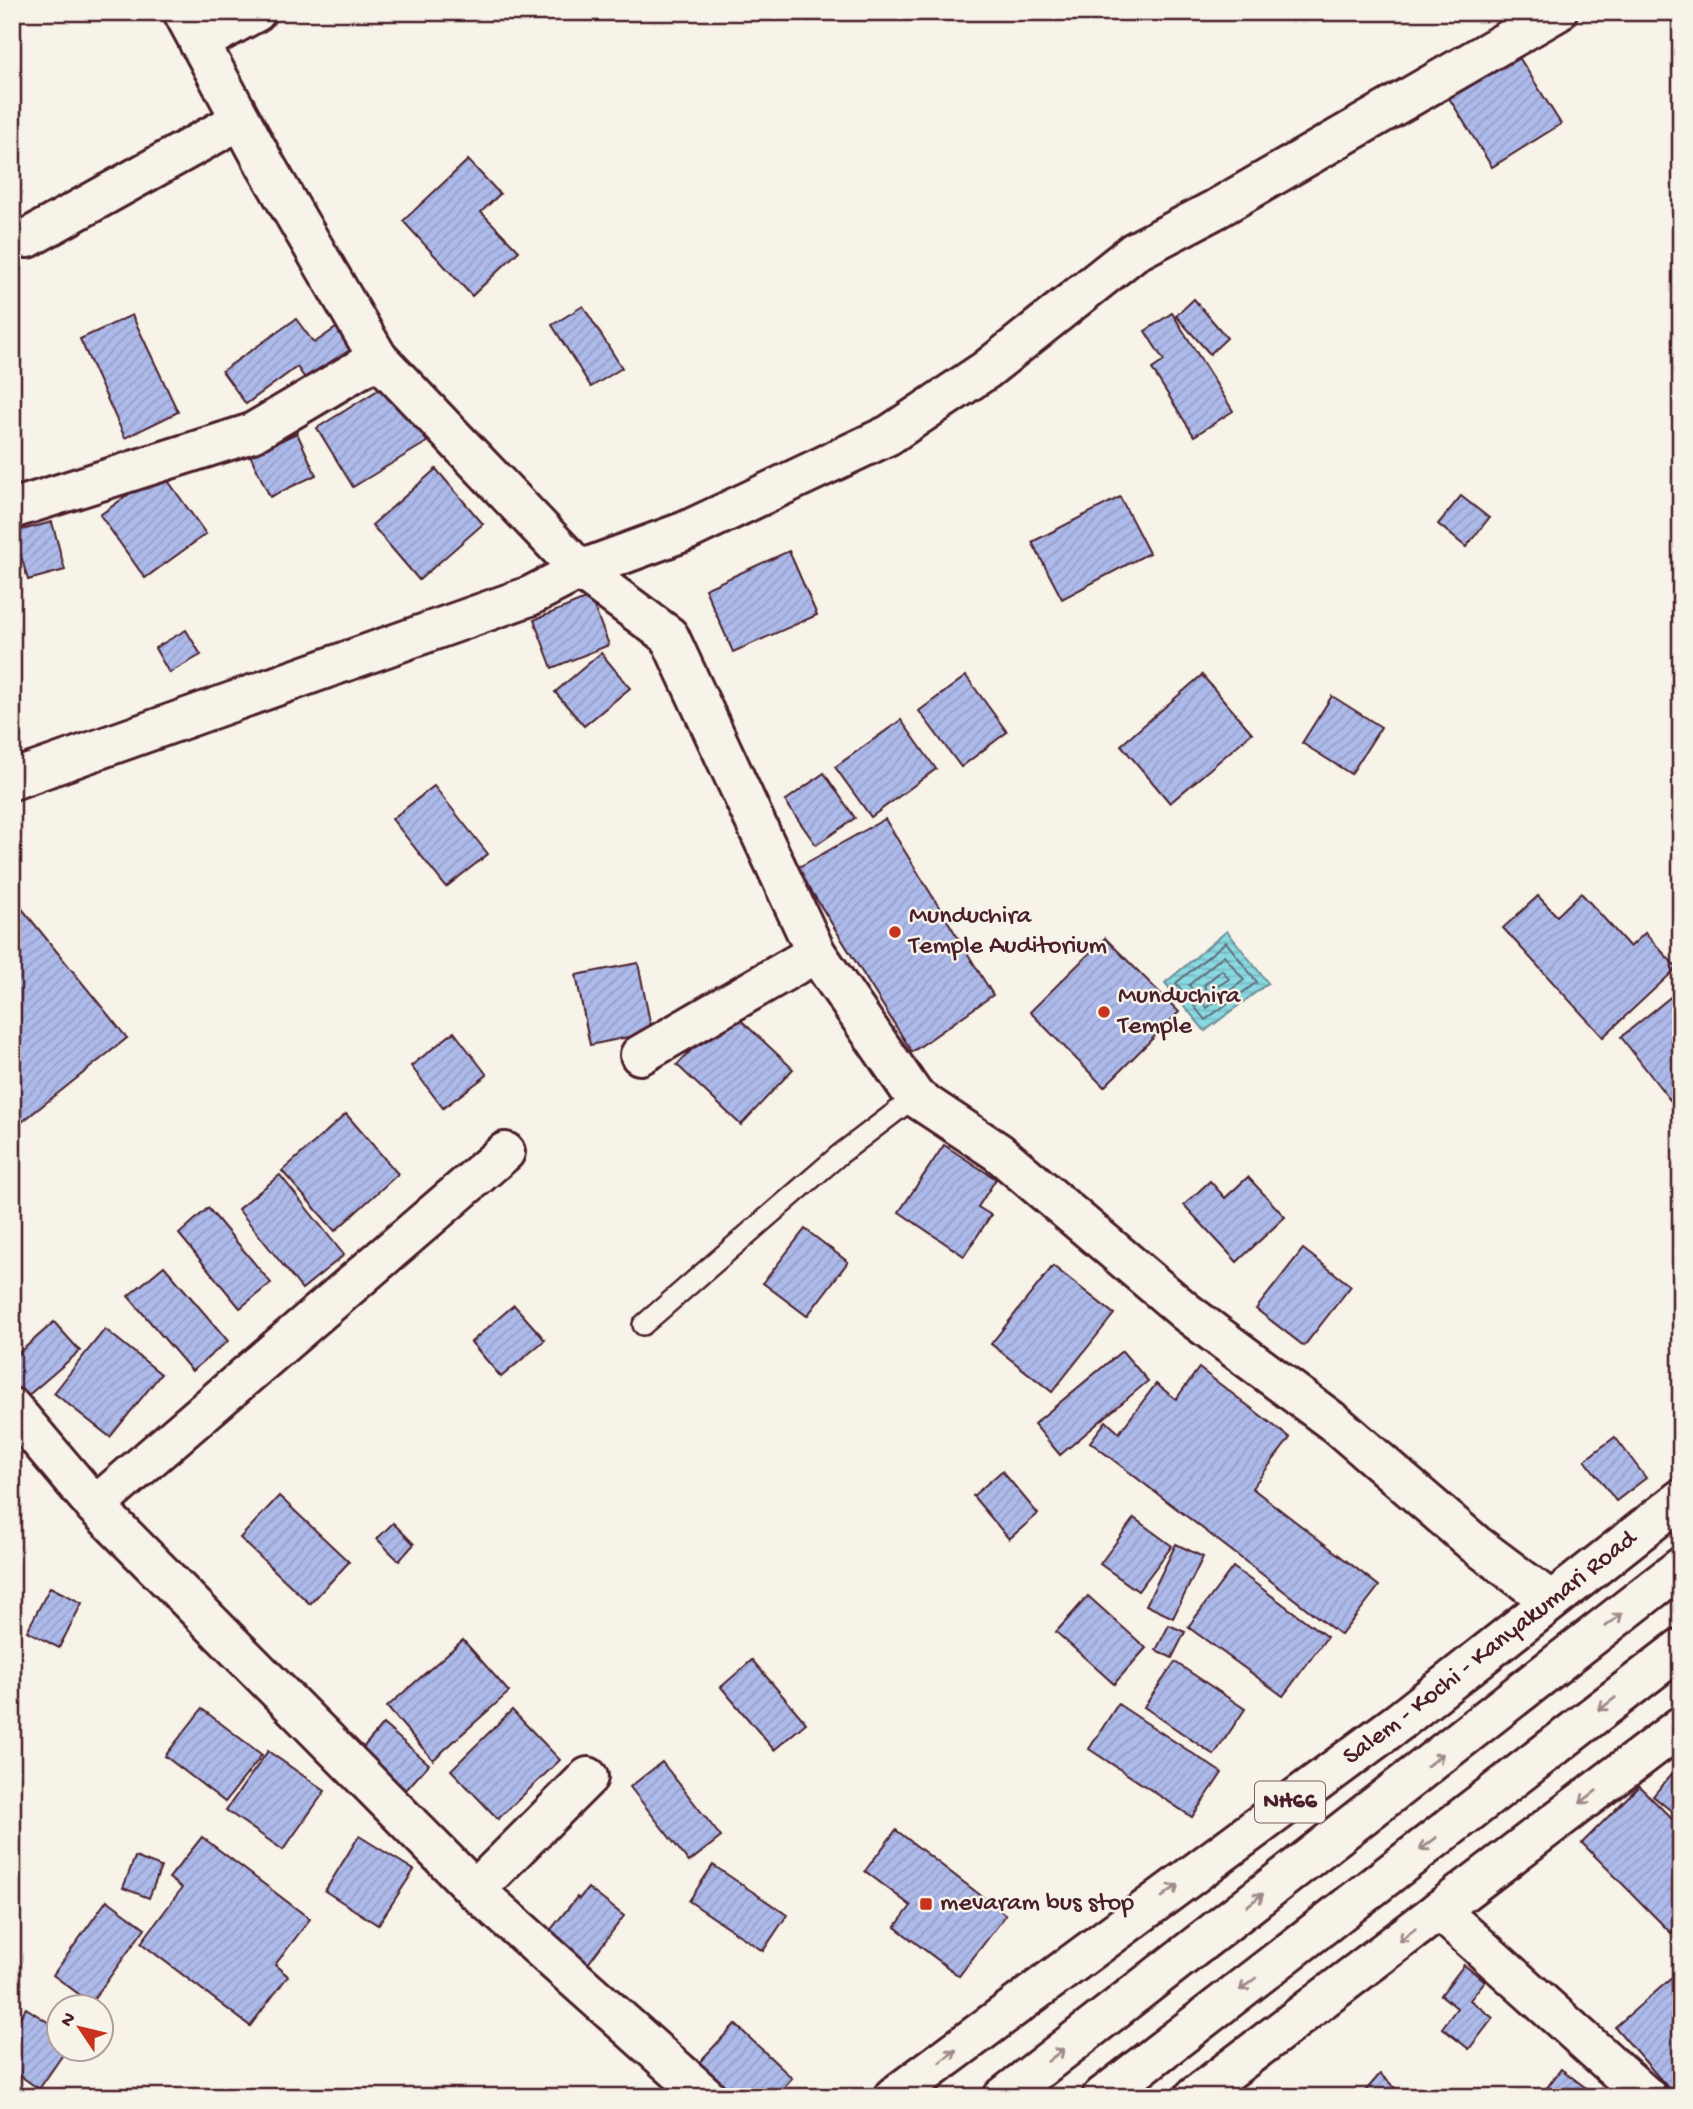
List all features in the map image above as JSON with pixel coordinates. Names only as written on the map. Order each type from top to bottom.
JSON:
[{"type":"main road","points":[[256,12],[191,27],[240,120],[378,358],[580,570],[669,636],[816,953],[915,1097],[998,1152],[1186,1312],[1336,1424],[1475,1544],[1551,1601]]},
{"type":"main road","points":[[12,780],[530,596],[580,570],[686,531],[889,435],[986,370],[1135,252],[1216,209],[1557,12]]},
{"type":"main road","points":[[29,238],[240,120]]},
{"type":"main road","points":[[12,509],[251,433],[378,358]]},
{"type":"main road","points":[[640,1055],[816,953]]},
{"type":"main road","points":[[95,1506],[505,1152]]},
{"type":"main road","points":[[12,1408],[95,1506],[475,1889],[707,2097]]},
{"type":"main road","name":"Salem - Kochi - Kanyakumari Road","points":[[893,2097],[1400,1721],[1681,1499]]},
{"type":"main road","points":[[1003,2097],[1681,1567]]},
{"type":"main road","points":[[1102,2097],[1681,1648]]},
{"type":"main road","points":[[1194,2097],[1681,1726]]},
{"type":"main road","points":[[475,1889],[588,1777]]},
{"type":"main road","points":[[1439,1910],[1647,2097]]},
{"type":"lane","points":[[643,1325],[839,1155],[915,1097]]},
{"type":"water","points":[[1227,931],[1268,983],[1205,1031],[1165,983]]},
{"type":"building","points":[[1517,54],[1561,124],[1492,167],[1449,98]]},
{"type":"building","points":[[468,160],[500,194],[481,212],[519,251],[472,296],[403,221]]},
{"type":"building","points":[[1194,299],[1227,338],[1210,354],[1176,316]]},
{"type":"building","points":[[583,306],[622,368],[591,387],[552,325]]},
{"type":"building","points":[[1172,313],[1233,411],[1194,436],[1152,369],[1164,361],[1145,331]]},
{"type":"building","points":[[132,315],[178,412],[125,438],[80,339]]},
{"type":"building","points":[[296,319],[314,343],[339,326],[359,354],[312,388],[297,367],[246,404],[222,371]]},
{"type":"building","points":[[391,382],[427,442],[353,487],[317,428]]},
{"type":"building","points":[[297,433],[316,475],[270,497],[250,455]]},
{"type":"building","points":[[436,469],[483,524],[419,580],[372,525]]},
{"type":"building","points":[[161,471],[206,534],[145,578],[100,515]]},
{"type":"building","points":[[1461,496],[1489,518],[1466,547],[1438,524]]},
{"type":"building","points":[[1120,497],[1149,553],[1062,599],[1032,542]]},
{"type":"building","points":[[52,522],[65,570],[28,580],[14,532]]},
{"type":"building","points":[[789,551],[817,615],[733,652],[705,589]]},
{"type":"building","points":[[590,597],[609,645],[552,668],[534,620]]},
{"type":"building","points":[[186,630],[201,655],[169,673],[155,648]]},
{"type":"building","points":[[601,653],[630,688],[584,726],[555,692]]},
{"type":"building","points":[[1202,675],[1252,733],[1170,803],[1121,745]]},
{"type":"building","points":[[966,676],[1007,732],[961,767],[919,711]]},
{"type":"building","points":[[1332,696],[1381,727],[1351,774],[1302,743]]},
{"type":"building","points":[[901,720],[936,769],[871,817],[835,767]]},
{"type":"building","points":[[824,773],[855,818],[816,845],[785,801]]},
{"type":"building","points":[[434,786],[488,854],[446,887],[392,819]]},
{"type":"building","name":"Munduchira Temple Auditorium","points":[[885,819],[993,995],[912,1052],[797,868]]},
{"type":"building","points":[[1581,893],[1630,947],[1645,933],[1677,968],[1603,1037],[1503,928],[1538,896],[1557,916]]},
{"type":"building","points":[[19,905],[127,1038],[12,1130],[12,911]]},
{"type":"building","name":"Munduchira Temple","points":[[1105,938],[1179,1012],[1104,1087],[1030,1012]]},
{"type":"building","points":[[638,963],[652,1032],[590,1045],[576,975]]},
{"type":"building","points":[[1673,995],[1681,1005],[1681,1091],[1670,1100],[1621,1037]]},
{"type":"building","points":[[729,1009],[793,1069],[741,1125],[677,1065]]},
{"type":"building","points":[[454,1032],[487,1075],[443,1108],[411,1066]]},
{"type":"building","points":[[346,1114],[398,1174],[335,1231],[282,1171]]},
{"type":"building","points":[[944,1145],[996,1179],[978,1207],[991,1215],[964,1256],[899,1212]]},
{"type":"building","points":[[280,1175],[344,1255],[302,1289],[238,1209]]},
{"type":"building","points":[[1248,1177],[1285,1217],[1237,1262],[1184,1205],[1210,1181],[1225,1198]]},
{"type":"building","points":[[208,1208],[271,1283],[240,1308],[179,1234]]},
{"type":"building","points":[[805,1229],[848,1262],[807,1316],[763,1283]]},
{"type":"building","points":[[1303,1249],[1351,1286],[1304,1346],[1256,1309]]},
{"type":"building","points":[[164,1266],[228,1341],[192,1371],[128,1296]]},
{"type":"building","points":[[1053,1266],[1114,1314],[1052,1392],[991,1344]]},
{"type":"building","points":[[514,1305],[545,1340],[501,1377],[471,1342]]},
{"type":"building","points":[[54,1322],[80,1351],[25,1398],[12,1384],[12,1359]]},
{"type":"building","points":[[105,1329],[161,1374],[110,1437],[54,1393]]},
{"type":"building","points":[[1122,1351],[1148,1381],[1060,1455],[1034,1424]]},
{"type":"building","points":[[1199,1368],[1290,1438],[1252,1488],[1379,1586],[1341,1635],[1090,1442],[1106,1421],[1119,1433],[1156,1384],[1176,1399]]},
{"type":"building","points":[[1615,1437],[1646,1478],[1616,1501],[1585,1460]]},
{"type":"building","points":[[1002,1471],[1038,1514],[1009,1539],[973,1496]]},
{"type":"building","points":[[279,1496],[349,1562],[310,1604],[240,1538]]},
{"type":"building","points":[[1134,1518],[1172,1546],[1138,1591],[1100,1564]]},
{"type":"building","points":[[393,1523],[414,1544],[399,1561],[377,1539]]},
{"type":"building","points":[[1176,1544],[1203,1557],[1173,1618],[1146,1605]]},
{"type":"building","points":[[1233,1567],[1327,1637],[1283,1696],[1188,1627]]},
{"type":"building","points":[[50,1587],[82,1603],[59,1648],[27,1631]]},
{"type":"building","points":[[1088,1596],[1146,1648],[1114,1684],[1056,1632]]},
{"type":"building","points":[[1169,1625],[1185,1632],[1172,1658],[1156,1650]]},
{"type":"building","points":[[463,1640],[509,1692],[433,1760],[387,1707]]},
{"type":"building","points":[[752,1660],[806,1723],[774,1750],[721,1687]]},
{"type":"building","points":[[1175,1662],[1245,1709],[1214,1755],[1144,1707]]},
{"type":"building","points":[[1118,1704],[1222,1773],[1192,1817],[1089,1749]]},
{"type":"building","points":[[202,1709],[262,1755],[225,1802],[165,1756]]},
{"type":"building","points":[[512,1710],[560,1760],[498,1819],[451,1770]]},
{"type":"building","points":[[383,1724],[429,1764],[406,1790],[361,1750]]},
{"type":"building","points":[[268,1751],[325,1791],[283,1850],[226,1810]]},
{"type":"building","points":[[662,1762],[721,1837],[689,1862],[630,1787]]},
{"type":"building","points":[[1681,1763],[1681,1819],[1653,1796]]},
{"type":"building","points":[[1639,1786],[1681,1828],[1681,1923],[1671,1933],[1582,1843]]},
{"type":"building","points":[[896,1830],[1006,1915],[959,1976],[895,1927],[911,1906],[865,1871]]},
{"type":"building","points":[[359,1836],[414,1870],[378,1925],[325,1891]]},
{"type":"building","points":[[202,1837],[310,1919],[275,1965],[288,1976],[250,2026],[141,1943],[182,1888],[169,1878]]},
{"type":"building","points":[[135,1857],[161,1867],[149,1898],[123,1888]]},
{"type":"building","points":[[713,1865],[787,1915],[763,1951],[689,1901]]},
{"type":"building","points":[[588,1888],[624,1916],[584,1969],[544,1938],[577,1897],[579,1899]]},
{"type":"building","points":[[107,1900],[145,1928],[97,1994],[79,1994],[53,1975]]},
{"type":"building","points":[[1464,1965],[1485,1981],[1470,2000],[1493,2018],[1469,2049],[1442,2028],[1457,2008],[1441,1995]]},
{"type":"building","points":[[1681,1970],[1681,2097],[1676,2097],[1615,2027]]},
{"type":"building","points":[[26,2008],[46,2021],[46,2064],[56,2064],[39,2089],[12,2070],[12,2029]]},
{"type":"building","points":[[735,2024],[792,2078],[775,2097],[721,2097],[692,2070]]},
{"type":"building","points":[[1561,2069],[1598,2097],[1540,2097]]},
{"type":"building","points":[[1380,2074],[1405,2097],[1360,2097]]},
{"type":"place","name":"Munduchira Temple Auditorium","points":[[895,932]]},
{"type":"place","name":"Munduchira Temple","points":[[1104,1012]]},
{"type":"place","name":"mevaram bus stop","points":[[926,1904]]}]
